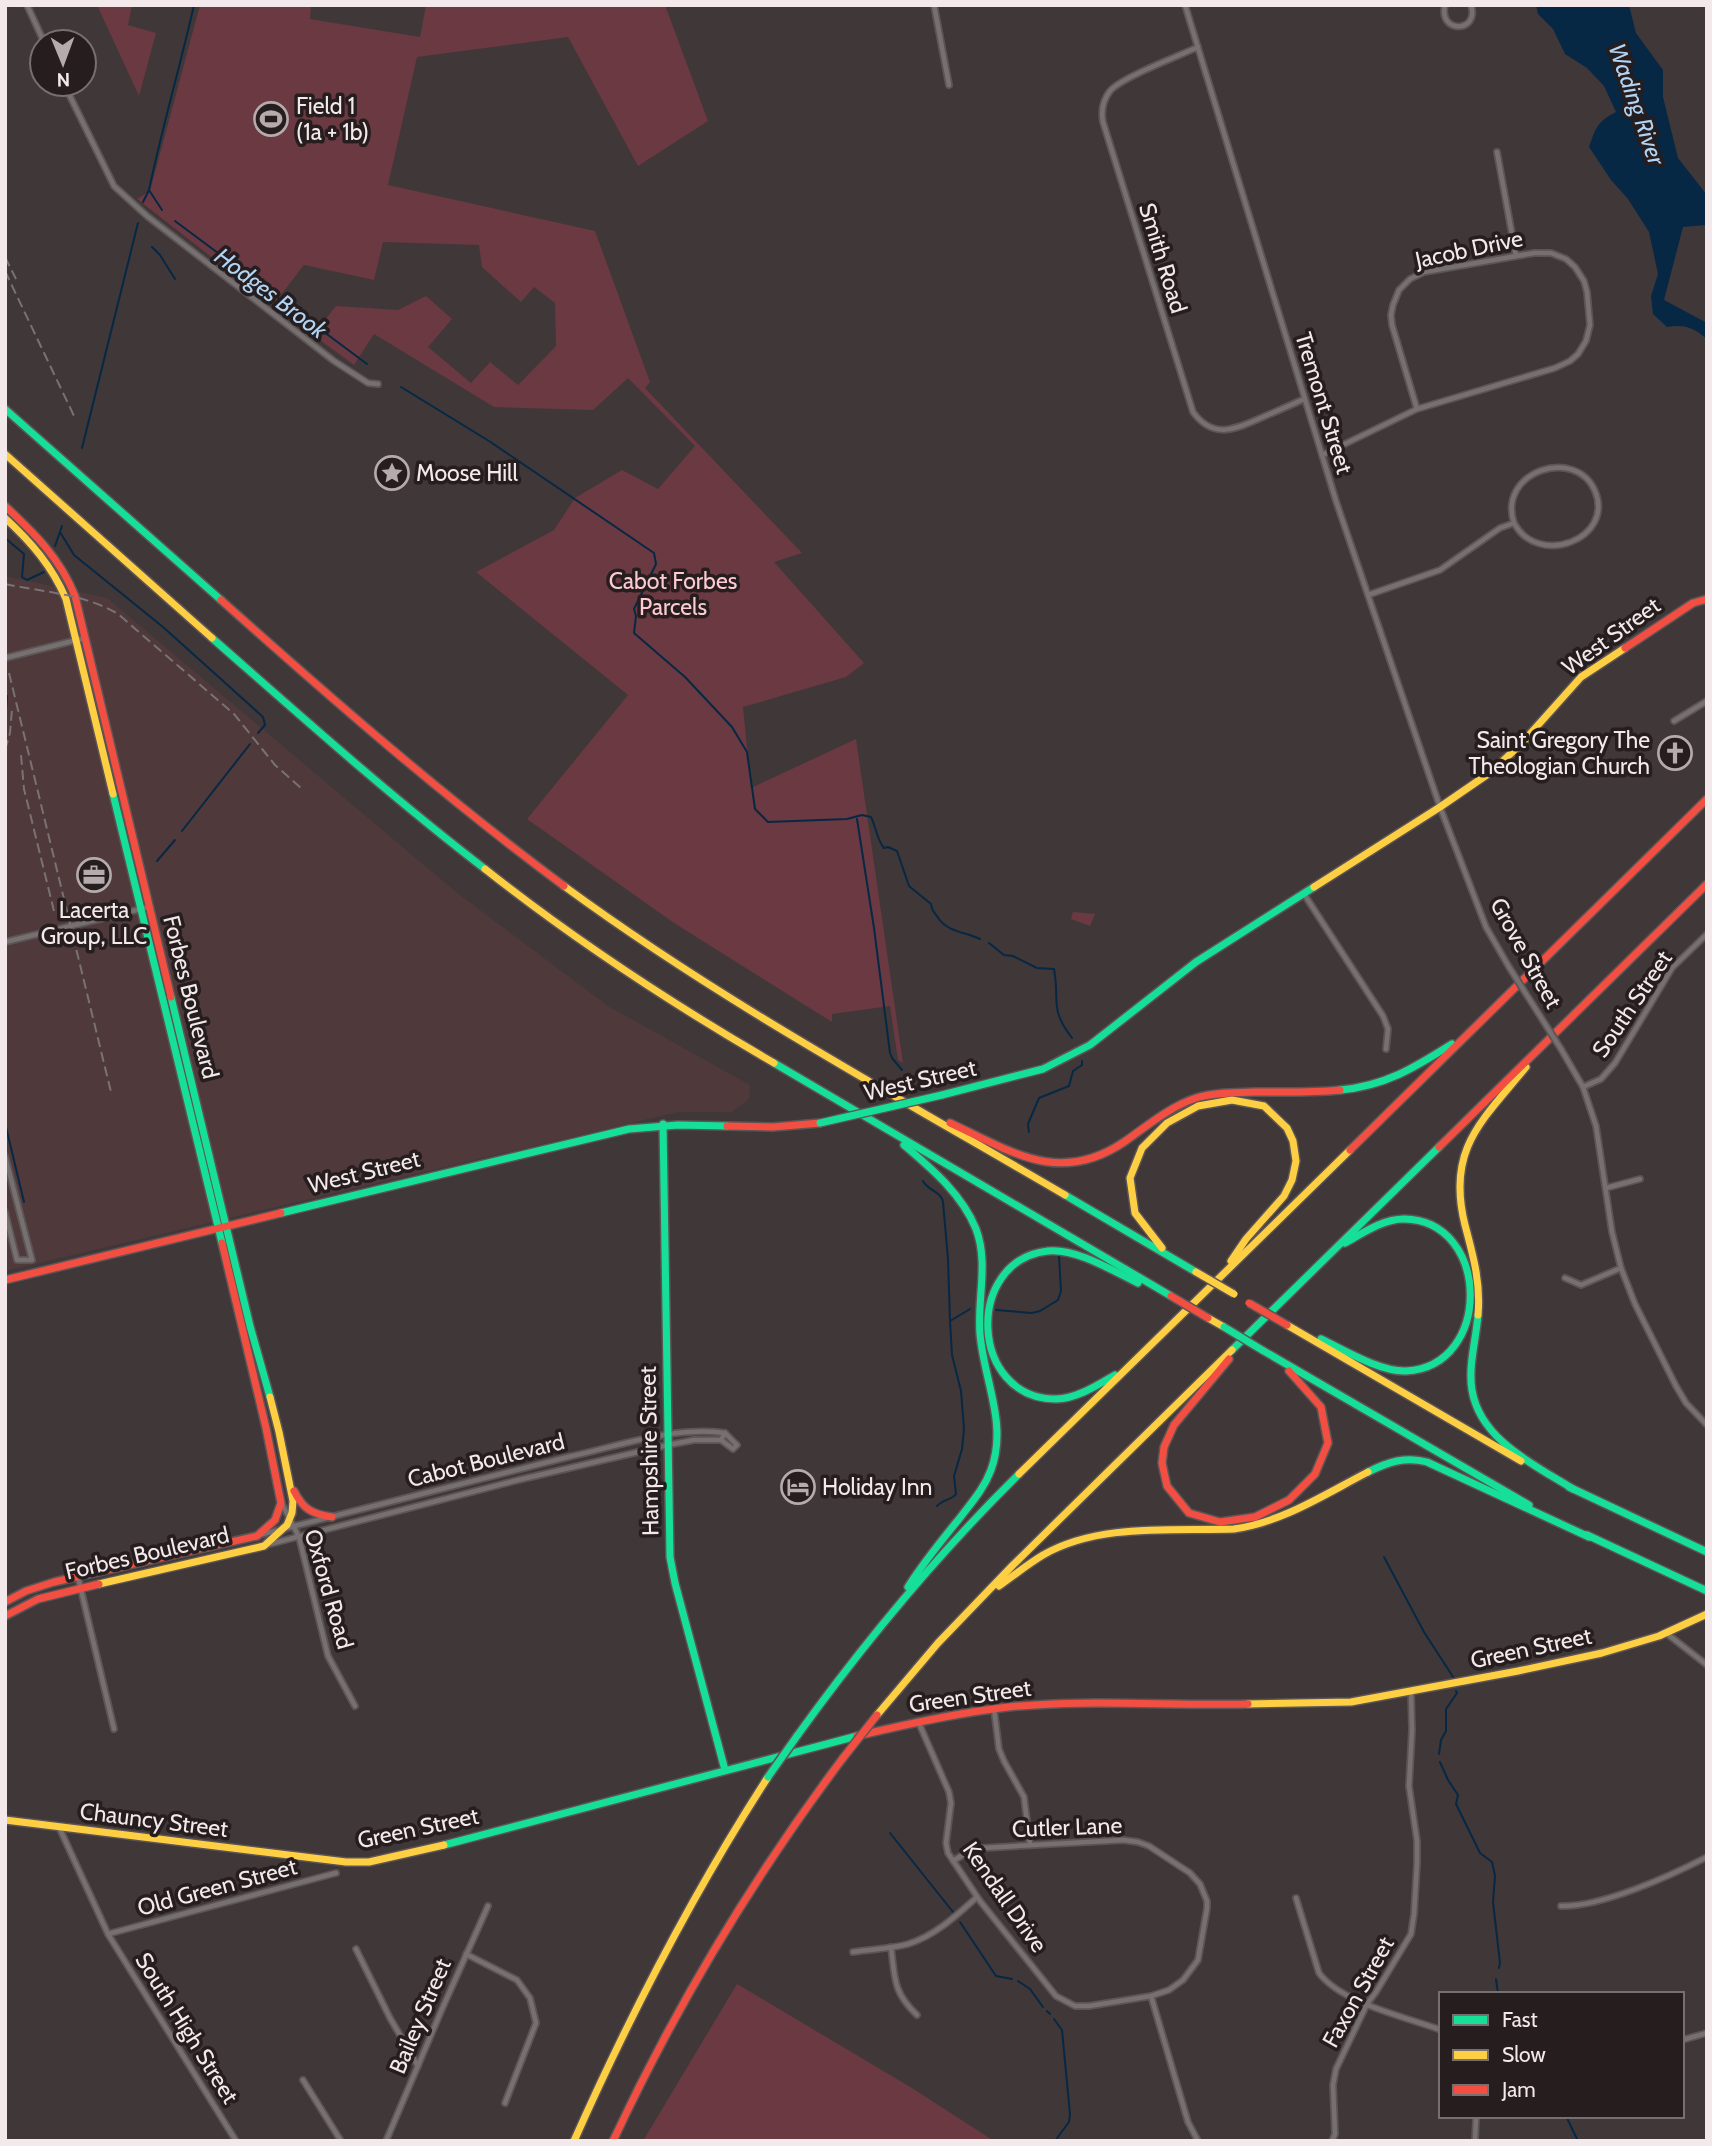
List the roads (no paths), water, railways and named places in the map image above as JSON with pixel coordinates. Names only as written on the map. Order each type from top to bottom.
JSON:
[{"type":"main road","points":[[5,409],[377,738],[500,839],[668,959],[762,1018],[1503,1451],[1573,1489],[1707,1552]]},
{"type":"main road","points":[[5,454],[426,824],[514,893],[594,950],[678,1006],[891,1133],[1515,1497],[1589,1536]]},
{"type":"main road","name":"Forbes Boulevard","points":[[5,506],[53,552],[67,575],[75,596],[222,1226],[281,1503],[275,1520],[257,1536],[42,1585],[5,1602]]},
{"type":"main road","name":"Forbes Boulevard","points":[[5,518],[46,558],[65,599],[140,909],[293,1501],[292,1523],[264,1546],[38,1599],[5,1616]]},
{"type":"main road","name":"West Street","points":[[5,1280],[595,1137],[663,1124],[783,1128],[821,1123],[1031,1072],[1072,1055],[1107,1033],[1190,967],[1440,807],[1505,761],[1581,677],[1678,612],[1707,599]]},
{"type":"main road","points":[[574,2141],[618,2040],[664,1949],[715,1860],[797,1736],[890,1615],[975,1519],[1707,799]]},
{"type":"main road","points":[[613,2141],[666,2032],[714,1947],[772,1856],[843,1758],[952,1628],[1707,884]]},
{"type":"main road","points":[[912,1106],[1031,1159],[1054,1164],[1077,1163],[1107,1153],[1170,1110],[1196,1098],[1222,1094],[1342,1090],[1374,1085],[1406,1073],[1465,1036]]},
{"type":"main road","points":[[1544,1044],[1472,1135],[1461,1160],[1458,1189],[1479,1289],[1471,1377],[1476,1408],[1498,1439],[1573,1489]]},
{"type":"main road","points":[[1196,1272],[1164,1250],[1141,1225],[1130,1200],[1131,1173],[1144,1145],[1170,1120],[1199,1105],[1232,1101],[1262,1107],[1280,1119],[1293,1141],[1295,1167],[1286,1193],[1244,1242],[1224,1273]]},
{"type":"main road","name":"Hampshire Street","points":[[663,1124],[670,1557],[725,1770]]},
{"type":"main road","points":[[890,1615],[922,1564],[984,1486],[995,1461],[999,1433],[997,1409],[979,1335],[983,1263],[976,1230],[963,1205],[948,1185],[891,1133]]},
{"type":"main road","points":[[1287,1325],[1398,1370],[1418,1370],[1433,1365],[1448,1356],[1460,1342],[1469,1316],[1470,1283],[1460,1251],[1443,1230],[1420,1220],[1399,1220],[1377,1226],[1336,1247]]},
{"type":"main road","points":[[1124,1371],[1083,1392],[1061,1398],[1036,1397],[1013,1386],[995,1365],[988,1336],[990,1301],[1000,1277],[1024,1257],[1056,1251],[1073,1255],[1171,1296]]},
{"type":"main road","points":[[1241,1341],[1221,1370],[1174,1425],[1164,1447],[1163,1470],[1169,1491],[1183,1508],[1197,1516],[1233,1521],[1252,1519],[1274,1511],[1300,1492],[1314,1475],[1324,1456],[1328,1431],[1319,1401],[1303,1382],[1262,1350]]},
{"type":"main road","points":[[952,1628],[1025,1566],[1075,1540],[1115,1532],[1234,1530],[1258,1525],[1382,1465],[1400,1460],[1433,1464],[1707,1591]]},
{"type":"main road","points":[[290,1485],[304,1509],[316,1515],[332,1517]]},
{"type":"main road","name":"Green Street","points":[[244,1850],[346,1862],[377,1861],[917,1721],[993,1709],[1087,1704],[1351,1702],[1602,1653],[1666,1633],[1707,1615]]},
{"type":"main road","name":"Chauncy Street","points":[[5,1820],[244,1850]]},
{"type":"street","points":[[27,5],[38,28]]},
{"type":"street","points":[[934,5],[949,85]]},
{"type":"street","name":"Tremont Street","points":[[1185,5],[1322,456],[1440,807]]},
{"type":"street","points":[[1445,5],[1445,19],[1457,27],[1470,21],[1473,12],[1471,5]]},
{"type":"street","name":"Smith Road","points":[[1198,47],[1116,86],[1105,99],[1103,122],[1191,407],[1197,417],[1212,428],[1230,430],[1305,399]]},
{"type":"street","points":[[71,98],[105,172],[122,194],[326,355],[368,383],[378,384]]},
{"type":"street","points":[[1497,152],[1516,256]]},
{"type":"street","name":"Jacob Drive","points":[[1322,456],[1417,409],[1560,366],[1574,358],[1588,336],[1590,320],[1586,286],[1578,271],[1566,260],[1551,253],[1540,252],[1424,272],[1410,279],[1399,290],[1393,305],[1392,320],[1417,409]]},
{"type":"street","points":[[1555,468],[1573,470],[1588,481],[1595,491],[1598,503],[1594,521],[1587,532],[1572,541],[1554,545],[1536,544],[1525,538],[1514,523],[1511,511],[1515,492],[1526,478],[1537,472],[1555,468]]},
{"type":"street","points":[[1368,595],[1440,570],[1500,528],[1514,523]]},
{"type":"street","points":[[65,599],[75,596]]},
{"type":"street","points":[[5,658],[85,638]]},
{"type":"street","points":[[1674,721],[1707,701]]},
{"type":"street","name":"Grove Street","points":[[1440,807],[1486,927],[1583,1087],[1599,1141],[1612,1232],[1621,1268],[1635,1304],[1676,1386],[1686,1403],[1707,1425]]},
{"type":"street","points":[[1304,894],[1383,1016],[1388,1029],[1386,1049]]},
{"type":"street","points":[[5,942],[149,907]]},
{"type":"street","name":"South Street","points":[[1583,1087],[1601,1079],[1615,1063],[1672,968],[1707,934]]},
{"type":"street","points":[[5,1156],[35,1272]]},
{"type":"street","points":[[1605,1188],[1640,1180]]},
{"type":"street","points":[[5,1212],[17,1260],[32,1260]]},
{"type":"street","points":[[1565,1278],[1581,1285],[1621,1268]]},
{"type":"street","name":"Cabot Boulevard","points":[[292,1523],[332,1517],[668,1434],[714,1431],[725,1433]]},
{"type":"street","points":[[725,1433],[737,1445],[733,1449],[721,1440],[725,1433]]},
{"type":"street","name":"Cabot Boulevard","points":[[264,1546],[530,1477],[668,1445],[694,1440],[721,1440]]},
{"type":"street","name":"Forbes Boulevard","points":[[281,1503],[292,1523]]},
{"type":"street","name":"Oxford Road","points":[[292,1523],[299,1537],[327,1651],[334,1670],[355,1706]]},
{"type":"street","points":[[257,1536],[283,1530]]},
{"type":"street","points":[[78,1577],[114,1729]]},
{"type":"street","points":[[1666,1633],[1707,1664]]},
{"type":"street","name":"Faxon Street","points":[[1332,2141],[1335,2134],[1333,2085],[1336,2068],[1367,2004],[1410,1934],[1414,1914],[1418,1863],[1409,1786],[1411,1692]]},
{"type":"street","points":[[993,1709],[999,1749],[1024,1797],[1030,1845]]},
{"type":"street","name":"Kendall Drive","points":[[917,1721],[949,1792],[951,1803],[946,1843],[948,1853],[977,1897],[1056,1996],[1074,2006],[1151,1996]]},
{"type":"street","name":"Chauncy Street","points":[[59,1827],[108,1934]]},
{"type":"street","name":"Cutler Lane","points":[[953,1861],[966,1853],[983,1848],[1123,1840],[1149,1846],[1190,1873],[1207,1900],[1198,1960],[1183,1980],[1168,1990],[1151,1996]]},
{"type":"street","points":[[1561,1906],[1577,1906],[1605,1898],[1671,1875],[1707,1857]]},
{"type":"street","name":"Old Green Street","points":[[108,1934],[336,1873]]},
{"type":"street","points":[[852,1952],[905,1945],[922,1939],[939,1929],[977,1897]]},
{"type":"street","points":[[1296,1898],[1319,1973],[1326,1983],[1367,2004],[1439,2029]]},
{"type":"street","name":"Bailey Street","points":[[386,2141],[488,1906]]},
{"type":"street","name":"South High Street","points":[[108,1934],[236,2141]]},
{"type":"street","points":[[891,1947],[897,1989],[903,2002],[917,2015]]},
{"type":"street","points":[[356,1949],[390,2018],[418,2066]]},
{"type":"street","points":[[466,1954],[516,1980],[530,1998],[536,2023],[505,2103]]},
{"type":"street","points":[[1151,1996],[1188,2122],[1198,2141]]},
{"type":"street","points":[[1684,2039],[1707,2033]]},
{"type":"street","points":[[303,2080],[341,2141]]},
{"type":"street","points":[[1475,2141],[1476,2118]]},
{"type":"water","name":"Wading River","points":[[1536,5],[1629,5],[1636,33],[1663,70],[1663,97],[1678,158],[1707,195],[1707,225],[1683,227],[1664,300],[1707,323],[1707,339],[1688,328],[1667,327],[1653,314],[1651,296],[1658,274],[1649,232],[1589,147],[1598,126],[1616,112],[1604,86],[1587,68],[1565,54],[1553,29],[1538,14]]},
{"type":"waterway","name":"Hodges Brook","points":[[162,210],[149,190],[194,5]]},
{"type":"waterway","points":[[143,202],[149,190]]},
{"type":"waterway","name":"Hodges Brook","points":[[175,221],[367,364]]},
{"type":"waterway","points":[[82,448],[138,223]]},
{"type":"waterway","points":[[152,247],[175,279]]},
{"type":"waterway","name":"Hodges Brook","points":[[401,387],[489,441],[654,553],[656,564],[634,609],[634,633],[685,677],[732,727],[747,752],[755,809],[768,822],[847,819],[862,815],[871,817],[884,848],[897,851],[909,886],[931,904],[943,923],[980,939]]},
{"type":"waterway","points":[[55,546],[62,526]]},
{"type":"waterway","points":[[60,532],[74,555],[163,627],[263,717],[265,725],[258,733]]},
{"type":"waterway","points":[[5,538],[24,554],[22,577],[27,580],[44,572]]},
{"type":"waterway","points":[[5,726],[7,696]]},
{"type":"waterway","points":[[182,831],[250,744]]},
{"type":"waterway","points":[[857,819],[890,1053],[902,1070]]},
{"type":"waterway","points":[[157,861],[175,840]]},
{"type":"waterway","name":"Hodges Brook","points":[[989,943],[1004,955],[1013,956],[1037,968],[1054,969],[1058,1012],[1072,1038]]},
{"type":"waterway","name":"Hodges Brook","points":[[1029,1132],[1028,1124],[1039,1098],[1069,1086],[1073,1071],[1082,1065],[1082,1061]]},
{"type":"waterway","points":[[5,1123],[24,1202]]},
{"type":"waterway","points":[[923,1181],[940,1195],[943,1202],[950,1320]]},
{"type":"waterway","name":"Hodges Brook","points":[[996,1310],[1032,1313],[1058,1300],[1061,1291],[1059,1256]]},
{"type":"waterway","name":"Hodges Brook","points":[[937,1506],[956,1494],[954,1476],[962,1449],[964,1429],[961,1391],[952,1355],[950,1321],[970,1309]]},
{"type":"waterway","points":[[1384,1557],[1424,1632],[1455,1680]]},
{"type":"waterway","points":[[1439,1754],[1441,1740],[1446,1731],[1446,1709],[1456,1691]]},
{"type":"waterway","points":[[1440,1762],[1458,1795],[1456,1804],[1480,1853],[1492,1862],[1499,1968]]},
{"type":"waterway","points":[[890,1833],[953,1912]]},
{"type":"waterway","points":[[960,1922],[996,1976],[1012,1979]]},
{"type":"waterway","points":[[1496,1979],[1498,1992]]},
{"type":"waterway","points":[[1018,1981],[1030,1989],[1043,2007]]},
{"type":"waterway","points":[[1047,2011],[1050,2014]]},
{"type":"waterway","points":[[1054,2019],[1062,2030],[1070,2114],[1069,2122],[1055,2141]]},
{"type":"waterway","points":[[1567,2118],[1578,2141]]},
{"type":"railway","points":[[5,257],[16,279]]},
{"type":"railway","points":[[5,271],[75,418]]},
{"type":"railway","points":[[5,584],[63,594],[92,602],[118,614],[234,714],[275,765],[301,788]]},
{"type":"railway","points":[[9,673],[111,1092]]},
{"type":"railway","points":[[5,750],[12,709]]},
{"type":"railway","points":[[21,755],[24,789],[54,911]]},
{"type":"place","name":"Field 1 (1a + 1b)","points":[[271,119]]},
{"type":"place","name":"Moose Hill","points":[[392,473]]},
{"type":"place","name":"Saint Gregory The Theologian Church","points":[[1675,753]]},
{"type":"place","name":"Lacerta Group, LLC","points":[[94,875]]},
{"type":"place","name":"Holiday Inn","points":[[798,1487]]},
{"type":"park label","name":"Cabot Forbes Parcels","points":[[673,594]]}]
